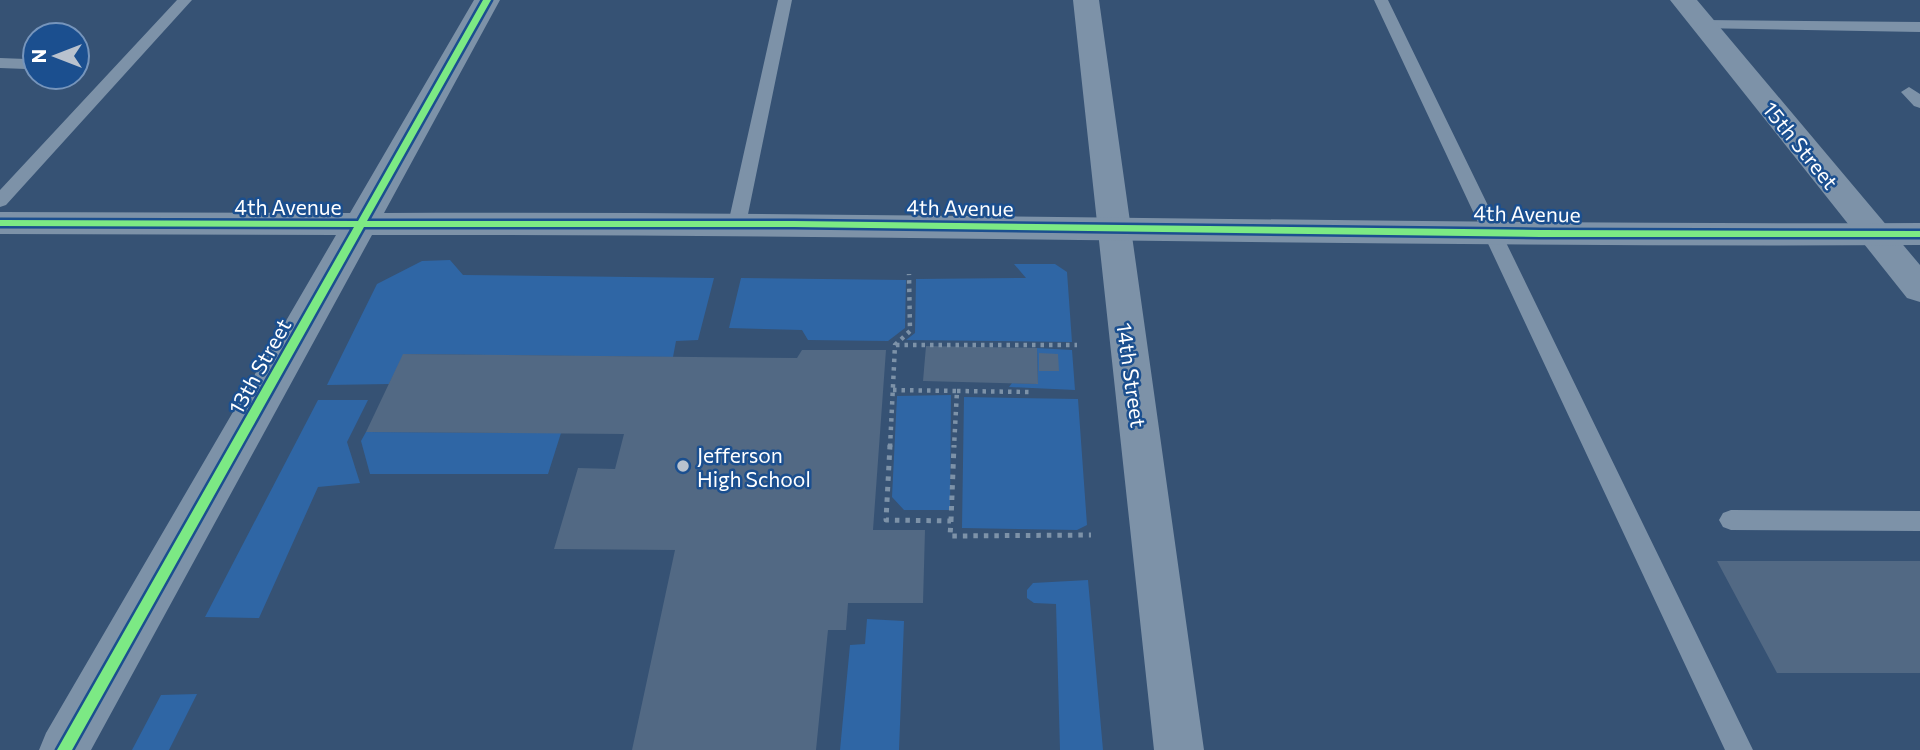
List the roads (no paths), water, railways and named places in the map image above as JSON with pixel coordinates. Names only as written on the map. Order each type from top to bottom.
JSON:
[{"type":"street","name":"13th Street","points":[[64,750],[488,0]]},
{"type":"street","name":"14th Street","points":[[1086,0],[1179,750]]},
{"type":"street","name":"15th Street","points":[[1682,0],[1920,289]]},
{"type":"street","name":"4th Avenue","points":[[0,223],[737,224],[1920,234]]},
{"type":"lane","points":[[0,201],[185,0]]},
{"type":"lane","points":[[737,224],[786,0]]},
{"type":"lane","points":[[1381,0],[1739,750]]},
{"type":"lane","points":[[1703,25],[1920,27]]},
{"type":"lane","points":[[0,63],[21,64]]},
{"type":"lane","points":[[1731,520],[1920,521]]},
{"type":"place","name":"Jefferson High School","points":[[683,466]]}]
